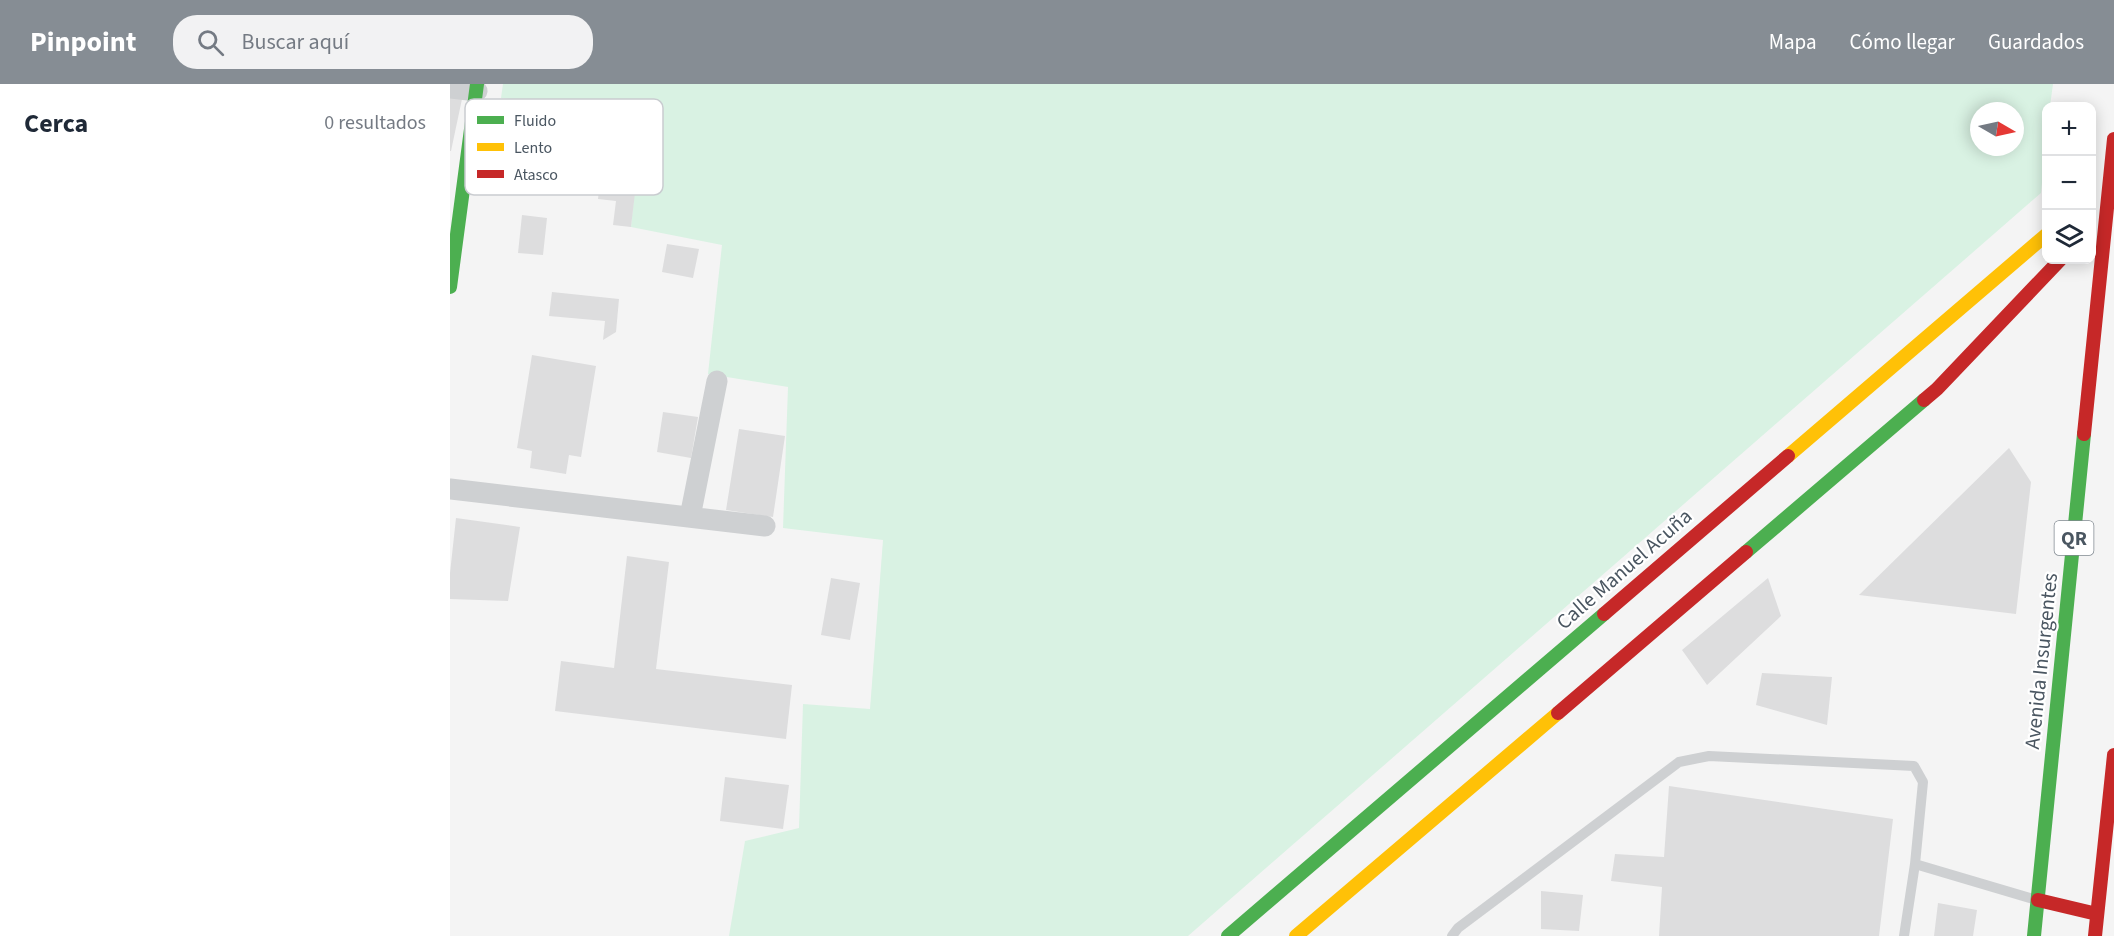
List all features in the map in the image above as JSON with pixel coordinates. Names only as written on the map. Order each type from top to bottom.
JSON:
[{"type":"main road","name":"Avenida Insurgentes","points":[[2034,936],[2111,206],[2110,180],[2114,140]]},
{"type":"main road","points":[[450,287],[454,227],[465,160]]},
{"type":"main road","points":[[2096,192],[2110,180]]},
{"type":"main road","points":[[2096,221],[2111,206]]},
{"type":"main road","name":"Calle Manuel Acuña","points":[[1228,936],[2042,238]]},
{"type":"main road","points":[[1296,936],[1937,389],[2056,264]]},
{"type":"main road","points":[[2095,936],[2109,848],[2114,755]]},
{"type":"main road","points":[[2038,900],[2097,914]]},
{"type":"street","points":[[450,88],[477,87]]},
{"type":"street","points":[[690,517],[717,381]]},
{"type":"street","points":[[450,489],[765,526]]},
{"type":"lane","points":[[1452,936],[1458,928],[1679,762],[1709,756],[1914,766],[1923,782],[1915,864],[1904,936]]},
{"type":"lane","points":[[1915,864],[2038,900]]},
{"type":"green space","points":[[503,84],[2053,84],[2051,102],[2042,102],[2041,193],[1188,936],[729,936],[745,841],[799,828],[803,704],[870,709],[883,540],[783,528],[788,387],[708,374],[722,245],[631,227],[634,195],[663,195],[663,99],[501,98]]},
{"type":"building","points":[[450,97],[462,99],[451,151],[450,151]]},
{"type":"building","points":[[598,195],[635,195],[631,227],[613,225],[616,201],[598,199]]},
{"type":"building","points":[[522,215],[547,218],[543,255],[518,253]]},
{"type":"building","points":[[667,244],[699,249],[693,278],[662,272]]},
{"type":"building","points":[[552,292],[619,299],[616,332],[603,340],[605,321],[549,316]]},
{"type":"building","points":[[532,355],[596,366],[581,457],[569,455],[566,474],[530,468],[532,451],[517,448]]},
{"type":"building","points":[[663,412],[698,417],[691,458],[657,452]]},
{"type":"building","points":[[739,429],[785,436],[773,517],[726,510]]},
{"type":"building","points":[[2009,448],[2031,482],[2016,614],[1859,595]]},
{"type":"building","points":[[456,518],[520,527],[508,601],[450,599],[450,573]]},
{"type":"building","points":[[627,556],[669,562],[656,669],[792,685],[786,739],[555,711],[561,661],[614,668]]},
{"type":"building","points":[[831,578],[860,583],[850,640],[821,635]]},
{"type":"building","points":[[1768,578],[1781,616],[1707,685],[1682,650]]},
{"type":"building","points":[[1762,673],[1832,677],[1827,725],[1756,705]]},
{"type":"building","points":[[725,777],[789,785],[783,829],[720,821]]},
{"type":"building","points":[[1669,786],[1893,819],[1879,936],[1659,936],[1662,887],[1611,881],[1615,854],[1664,857]]},
{"type":"building","points":[[1541,891],[1583,895],[1579,931],[1541,929]]},
{"type":"building","points":[[1938,903],[1977,910],[1973,936],[1934,936]]},
{"type":"traffic: fast","points":[[475,99],[477,84]]},
{"type":"traffic: fast","points":[[450,287],[465,174]]},
{"type":"traffic: fast","points":[[1746,552],[1924,400]]},
{"type":"traffic: fast","points":[[2034,936],[2084,434]]},
{"type":"traffic: fast","points":[[1228,936],[1604,614]]},
{"type":"traffic: slow","points":[[1788,456],[2042,238]]},
{"type":"traffic: slow","points":[[1296,936],[1558,713]]},
{"type":"traffic: jam","points":[[2084,434],[2114,139]]},
{"type":"traffic: jam","points":[[1924,400],[2056,264]]},
{"type":"traffic: jam","points":[[1604,614],[1788,456]]},
{"type":"traffic: jam","points":[[1558,713],[1746,552]]},
{"type":"traffic: jam","points":[[2095,936],[2114,755]]},
{"type":"traffic: jam","points":[[2038,900],[2097,914]]}]
